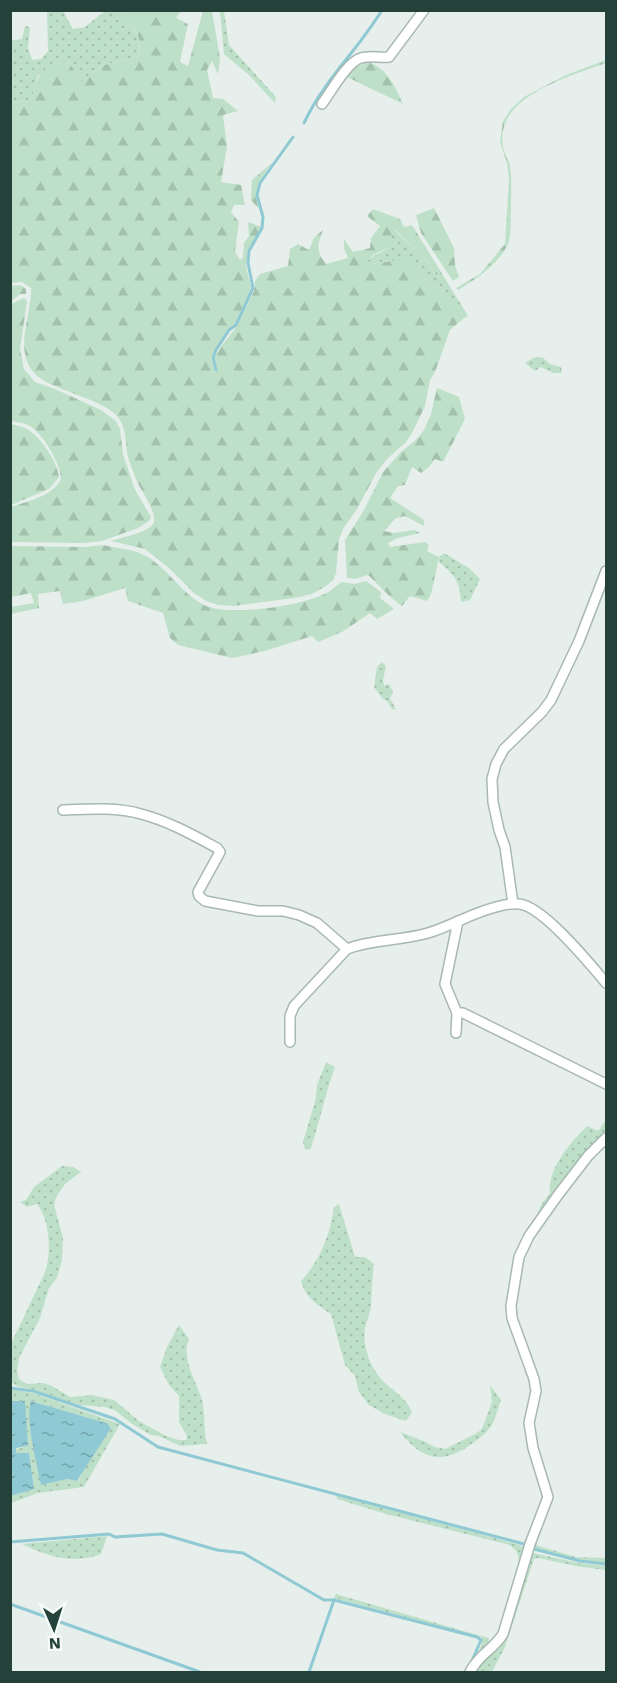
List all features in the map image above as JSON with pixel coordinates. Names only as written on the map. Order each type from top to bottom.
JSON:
[{"type":"street","points":[[322,104],[351,64],[359,58],[389,57],[424,10]]},
{"type":"street","points":[[513,904],[505,848],[493,802],[492,779],[496,764],[504,749],[542,712],[558,688],[606,571]]},
{"type":"street","points":[[63,810],[88,809],[141,814],[186,831],[217,848],[220,852],[198,892],[205,901],[258,911],[283,911],[299,915],[318,923],[347,949]]},
{"type":"street","points":[[290,1042],[290,1016],[294,1006],[347,949],[357,945],[429,933],[497,906],[519,903],[536,911],[571,943],[606,983]]},
{"type":"street","points":[[456,1033],[457,1013],[446,984],[458,921]]},
{"type":"street","points":[[457,1013],[464,1013],[606,1084]]},
{"type":"street","points":[[470,1672],[478,1659],[499,1641],[503,1634],[530,1544],[548,1497],[533,1448],[529,1423],[536,1390],[534,1379],[511,1306],[519,1257],[529,1236],[558,1195],[588,1156],[606,1138]]},
{"type":"green space","points":[[118,10],[138,37],[138,56],[101,66],[82,82],[67,59],[38,75],[32,99],[12,103],[10,100],[10,41],[22,39],[25,26],[30,27],[28,48],[32,60],[41,59],[48,51],[47,11],[63,11],[73,29],[85,27],[105,11]]},
{"type":"green space","points":[[118,11],[181,11],[176,18],[188,24],[180,62],[188,66],[203,11],[212,11],[220,58],[218,74],[212,61],[207,70],[213,98],[223,99],[238,111],[223,115],[227,147],[221,182],[241,185],[245,205],[234,205],[231,212],[239,222],[235,252],[240,260],[243,258],[244,243],[249,236],[248,222],[261,227],[248,251],[246,266],[251,287],[234,325],[228,330],[211,358],[215,372],[217,371],[214,358],[237,326],[260,274],[288,266],[290,249],[298,244],[309,250],[314,238],[323,230],[318,248],[326,264],[348,258],[344,249],[344,239],[353,252],[370,248],[371,238],[380,226],[367,216],[373,209],[400,219],[404,227],[412,225],[441,272],[436,275],[421,254],[395,230],[390,239],[390,247],[373,255],[367,261],[371,264],[406,259],[420,271],[427,283],[438,287],[454,302],[464,318],[450,330],[430,380],[425,406],[412,433],[376,473],[357,509],[343,529],[339,539],[336,573],[333,580],[312,594],[233,606],[218,605],[194,593],[169,568],[145,549],[111,541],[146,530],[154,520],[151,508],[138,484],[128,457],[122,423],[115,414],[96,402],[37,376],[26,360],[24,340],[31,288],[22,282],[11,283],[11,100],[13,103],[32,99],[36,83],[42,72],[45,68],[58,62],[67,59],[82,82],[101,66],[138,56],[139,42],[136,31]]},
{"type":"green space","points":[[220,11],[224,11],[229,45],[276,97],[275,103],[249,75],[224,54]]},
{"type":"green space","points":[[606,60],[606,63],[559,80],[535,92],[516,107],[508,117],[503,129],[502,141],[511,176],[511,226],[508,244],[493,265],[458,290],[456,288],[480,274],[505,244],[509,179],[507,163],[500,142],[503,121],[511,109],[524,97],[566,75]]},
{"type":"green space","points":[[368,62],[386,74],[403,104],[347,77],[353,69]]},
{"type":"green space","points":[[273,162],[258,184],[256,195],[259,209],[251,200],[252,180]]},
{"type":"green space","points":[[434,208],[454,248],[455,265],[459,277],[453,281],[421,233],[416,215]]},
{"type":"green space","points":[[394,230],[421,254],[436,275],[441,272],[468,316],[464,318],[453,302],[438,287],[427,283],[420,271],[388,261],[371,264],[367,260],[390,247],[390,239]]},
{"type":"green space","points":[[20,285],[26,289],[26,294],[20,294],[11,302],[11,286]]},
{"type":"green space","points":[[24,298],[27,301],[20,349],[24,369],[35,382],[101,410],[116,421],[120,429],[123,454],[135,490],[151,517],[138,528],[102,541],[84,543],[11,542],[11,507],[45,494],[52,490],[61,479],[55,458],[46,442],[28,425],[11,421],[11,304]]},
{"type":"green space","points":[[542,357],[550,364],[561,367],[562,373],[553,373],[541,367],[535,371],[525,363],[533,358]]},
{"type":"green space","points":[[437,388],[459,397],[465,419],[443,462],[435,459],[421,473],[412,467],[405,485],[398,486],[390,498],[424,520],[424,526],[405,516],[396,518],[384,531],[394,533],[414,530],[420,533],[398,538],[388,543],[390,547],[425,542],[429,545],[427,551],[439,557],[431,594],[427,601],[410,596],[402,606],[368,575],[355,579],[347,578],[345,540],[363,512],[383,472],[424,430],[431,414]]},
{"type":"green space","points":[[11,424],[31,431],[42,442],[55,464],[59,477],[49,489],[11,505]]},
{"type":"green space","points":[[103,545],[144,555],[159,565],[196,600],[215,608],[245,610],[281,606],[322,595],[341,582],[354,584],[366,581],[381,592],[380,598],[394,609],[377,619],[370,613],[342,632],[318,642],[312,636],[265,651],[232,658],[178,645],[170,638],[163,613],[128,601],[125,588],[83,601],[63,604],[60,591],[38,594],[39,608],[11,614],[11,607],[34,603],[31,593],[11,597],[11,546],[85,547]]},
{"type":"green space","points":[[444,553],[469,568],[480,579],[470,600],[461,602],[456,579],[439,562],[439,557]]},
{"type":"green space","points":[[382,662],[386,666],[384,686],[389,684],[393,692],[390,698],[396,710],[392,709],[374,687],[377,667]]},
{"type":"green space","points":[[326,1062],[335,1067],[311,1148],[305,1150],[303,1142],[316,1098],[317,1085]]},
{"type":"green space","points":[[606,1120],[606,1135],[532,1227],[541,1205],[550,1193],[552,1175],[561,1157],[587,1126],[598,1131]]},
{"type":"green space","points":[[62,1166],[73,1167],[81,1172],[65,1184],[56,1197],[54,1205],[63,1238],[62,1260],[57,1278],[49,1288],[40,1318],[19,1358],[17,1371],[19,1379],[27,1384],[43,1383],[52,1386],[70,1397],[92,1395],[114,1400],[139,1421],[166,1436],[186,1440],[187,1436],[179,1422],[179,1396],[169,1385],[160,1367],[167,1347],[179,1325],[189,1339],[188,1361],[203,1403],[207,1444],[180,1446],[159,1436],[151,1435],[116,1411],[105,1407],[79,1405],[16,1386],[11,1381],[11,1344],[46,1270],[49,1253],[47,1227],[41,1211],[37,1204],[27,1207],[20,1202],[26,1200],[34,1187]]},
{"type":"green space","points":[[339,1204],[355,1257],[365,1257],[374,1264],[371,1306],[364,1335],[368,1355],[381,1379],[409,1406],[412,1412],[406,1421],[385,1414],[369,1405],[359,1392],[355,1376],[345,1365],[331,1314],[309,1297],[301,1281],[319,1256],[330,1228],[334,1207]]},
{"type":"green space","points":[[490,1385],[501,1400],[493,1423],[481,1437],[462,1450],[452,1455],[434,1457],[417,1449],[400,1432],[445,1449],[477,1433],[482,1429],[492,1402]]},
{"type":"green space","points":[[10,1389],[33,1393],[120,1424],[84,1487],[38,1493],[11,1503],[11,1496],[34,1489],[29,1453],[16,1453],[16,1449],[28,1446],[24,1401],[11,1401]],"holes":[[[31,1401],[106,1423],[94,1452],[78,1481],[67,1479],[41,1484]]]},
{"type":"green space","points":[[336,1495],[520,1545],[526,1548],[521,1567],[517,1552],[510,1545],[386,1514],[337,1499]]},
{"type":"green space","points":[[107,1536],[101,1554],[81,1559],[60,1558],[22,1544]]},
{"type":"green space","points":[[532,1544],[576,1557],[606,1558],[606,1563],[581,1560],[535,1548]]},
{"type":"green space","points":[[533,1553],[606,1566],[606,1570],[534,1559],[505,1647],[492,1672],[475,1672],[486,1655],[502,1644],[530,1555]]},
{"type":"green space","points":[[336,1594],[489,1638],[490,1643],[474,1661],[482,1644],[481,1637],[334,1598]]},
{"type":"water","points":[[11,1401],[25,1401],[28,1446],[16,1448],[16,1453],[29,1453],[34,1489],[11,1496]]},
{"type":"water","points":[[31,1401],[106,1423],[111,1428],[77,1481],[67,1479],[41,1485],[30,1430]]},
{"type":"waterway","points":[[304,123],[321,93],[382,10]]},
{"type":"waterway","points":[[216,370],[213,358],[216,350],[229,330],[236,325],[253,288],[248,263],[249,251],[262,228],[263,217],[257,195],[260,183],[293,137]]},
{"type":"waterway","points":[[10,1388],[33,1391],[115,1419],[158,1447],[524,1544]]},
{"type":"waterway","points":[[10,1542],[109,1534],[115,1537],[162,1534],[217,1550],[243,1553],[324,1600],[334,1600],[477,1637],[481,1640],[471,1663]]},
{"type":"waterway","points":[[534,1549],[580,1561],[606,1564]]},
{"type":"waterway","points":[[309,1672],[334,1600]]},
{"type":"waterway","points":[[10,1604],[200,1672]]}]
